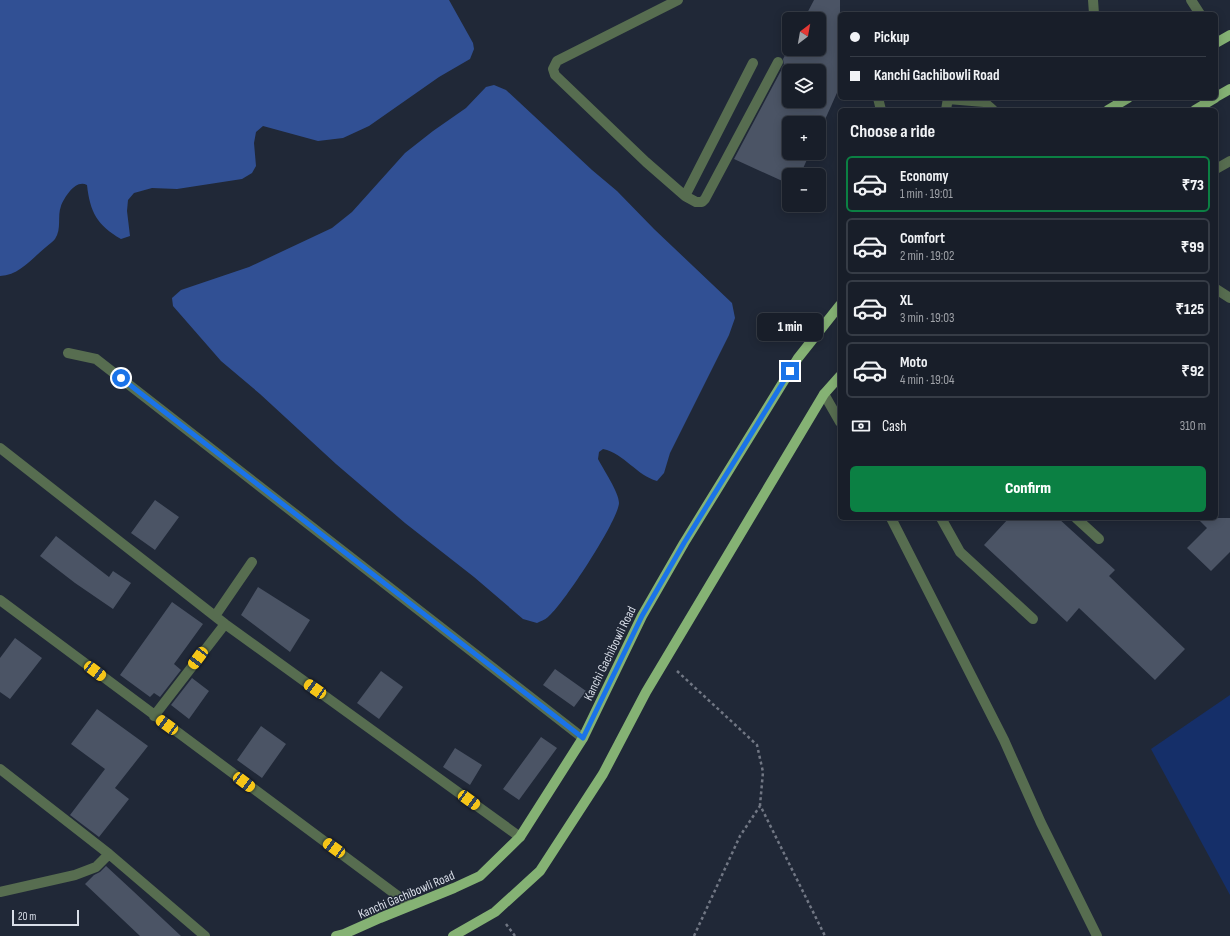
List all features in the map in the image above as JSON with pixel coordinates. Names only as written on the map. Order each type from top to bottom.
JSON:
[{"type":"main road","points":[[1218,40],[1230,35]]},
{"type":"main road","points":[[1218,97],[1230,89]]},
{"type":"main road","points":[[1111,108],[1125,100]]},
{"type":"main road","points":[[1198,108],[1212,100]]},
{"type":"main road","name":"Kanchi Gachibowli Road","points":[[336,936],[344,934],[480,876],[520,837],[583,738],[642,616],[684,543],[798,358],[838,308]]},
{"type":"main road","points":[[453,936],[495,912],[540,871],[603,774],[646,692],[824,394],[838,378]]},
{"type":"street","points":[[678,0],[557,61],[553,69],[555,75],[566,86],[646,162],[685,196],[696,202],[702,202],[705,199],[778,62]]},
{"type":"street","points":[[1093,0],[1095,12]]},
{"type":"street","points":[[1191,0],[1199,12]]},
{"type":"street","points":[[685,196],[753,63]]},
{"type":"street","points":[[966,100],[984,102],[992,108]]},
{"type":"street","points":[[1218,168],[1230,161]]},
{"type":"street","points":[[1218,290],[1230,298]]},
{"type":"street","points":[[68,353],[96,359],[583,738]]},
{"type":"street","points":[[824,394],[838,418]]},
{"type":"street","points":[[0,448],[225,624],[520,837]]},
{"type":"street","points":[[892,520],[1004,740],[1041,823],[1096,936]]},
{"type":"street","points":[[942,520],[960,552],[1033,619]]},
{"type":"street","points":[[1078,520],[1099,539]]},
{"type":"street","points":[[215,616],[252,562]]},
{"type":"street","points":[[0,600],[410,905]]},
{"type":"street","points":[[154,716],[225,624]]},
{"type":"street","points":[[0,769],[109,854],[205,936]]},
{"type":"street","points":[[0,892],[75,876],[96,867],[109,854]]},
{"type":"path","points":[[665,660],[757,745],[763,772],[760,805],[740,836],[694,936]]},
{"type":"path","points":[[760,805],[825,936]]},
{"type":"shaded area","points":[[0,0],[449,0],[473,43],[474,49],[470,59],[439,77],[369,126],[343,138],[318,141],[263,126],[256,132],[254,143],[256,166],[252,173],[242,179],[177,189],[152,188],[134,193],[128,200],[127,211],[130,236],[121,239],[100,223],[90,203],[87,185],[79,184],[68,193],[61,206],[59,214],[59,227],[54,240],[19,270],[14,273],[0,276]]},
{"type":"shaded area","points":[[494,85],[506,90],[592,170],[617,191],[654,229],[732,303],[735,318],[729,335],[670,453],[664,473],[657,481],[643,474],[618,455],[603,449],[599,452],[598,459],[614,487],[618,498],[619,503],[616,513],[600,544],[565,597],[548,617],[537,623],[523,619],[474,577],[405,523],[336,464],[260,394],[221,361],[173,306],[172,298],[181,290],[249,267],[332,228],[352,212],[405,153],[466,108],[486,87]]},
{"type":"shaded area","points":[[1230,695],[1230,895],[1151,749]]},
{"type":"building","points":[[814,0],[840,0],[840,12],[838,12],[838,90],[826,117],[826,116],[782,116],[782,160],[807,160],[803,168],[782,168],[782,181],[734,159],[782,69],[782,108],[826,108],[826,64],[784,64],[783,59],[785,56],[826,56],[826,12],[808,12]]},
{"type":"building","points":[[155,500],[179,517],[155,550],[131,533]]},
{"type":"building","points":[[1218,518],[1230,518],[1230,552],[1211,571],[1187,548],[1207,528],[1199,520],[1218,520]]},
{"type":"building","points":[[1007,520],[1060,520],[1115,570],[1109,576],[1185,649],[1155,680],[1079,608],[1067,622],[984,545]]},
{"type":"building","points":[[56,536],[109,577],[113,571],[131,583],[113,609],[75,583],[40,556]]},
{"type":"building","points":[[258,587],[310,620],[290,652],[241,615]]},
{"type":"building","points":[[172,602],[203,624],[174,664],[181,670],[160,697],[154,693],[150,697],[120,675]]},
{"type":"building","points":[[15,638],[42,658],[10,699],[0,692],[0,658]]},
{"type":"building","points":[[555,669],[586,691],[574,707],[543,685]]},
{"type":"building","points":[[381,671],[403,687],[379,719],[357,703]]},
{"type":"building","points":[[192,678],[209,691],[189,719],[171,705]]},
{"type":"building","points":[[97,709],[148,746],[115,788],[129,799],[99,837],[70,815],[105,769],[71,744]]},
{"type":"building","points":[[261,726],[286,744],[262,778],[237,760]]},
{"type":"building","points":[[541,737],[557,748],[519,800],[503,789]]},
{"type":"building","points":[[455,748],[482,765],[470,785],[443,767]]},
{"type":"building","points":[[106,866],[181,936],[140,936],[85,884]]},
{"type":"route","points":[[121,378],[583,738],[642,616],[684,543],[790,371]]}]
